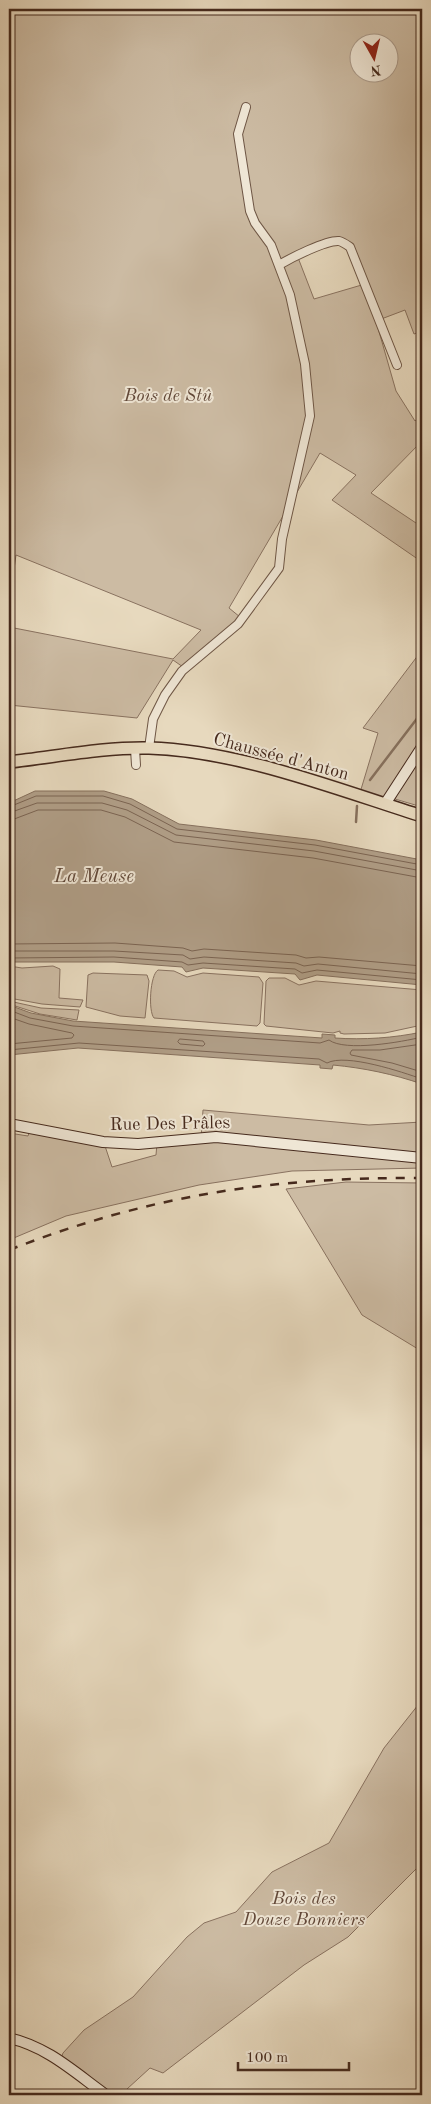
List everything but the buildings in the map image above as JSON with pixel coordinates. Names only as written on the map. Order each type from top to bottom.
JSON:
[{"type":"main road","name":"Chaussée d'Anton","points":[[9,762],[135,748],[221,756],[422,816]]},
{"type":"street","points":[[149,748],[153,720],[165,695],[182,671],[238,624],[279,568],[282,539],[310,416],[305,364],[290,295],[271,245],[250,211],[238,134],[246,107]]},
{"type":"street","points":[[279,265],[297,255],[333,242],[345,243],[350,247],[397,365]]},
{"type":"street","points":[[385,804],[422,747]]},
{"type":"street","points":[[135,748],[136,765]]},
{"type":"street","name":"Rue Des Prâles","points":[[9,1124],[104,1142],[138,1144],[216,1137],[422,1158]]},
{"type":"street","points":[[9,2038],[30,2043],[45,2050],[106,2095]]},
{"type":"green space","name":"Bois de Stû","points":[[9,9],[422,9],[422,331],[414,334],[405,310],[376,321],[396,391],[415,421],[422,415],[422,441],[371,493],[422,527],[422,562],[332,500],[356,475],[320,453],[229,608],[240,617],[183,667],[173,660],[137,718],[9,705],[9,627],[173,659],[201,630],[16,555],[9,605]],"holes":[[[333,242],[350,247],[365,284],[314,299],[297,255]]]},
{"type":"green space","points":[[422,650],[422,747],[385,804],[359,796],[378,733],[363,728]]},
{"type":"green space","points":[[422,750],[422,807],[395,799],[404,778]]},
{"type":"green space","points":[[9,966],[22,968],[53,966],[60,969],[59,998],[83,1000],[80,1007],[42,1004],[9,998]]},
{"type":"green space","points":[[158,970],[174,971],[187,977],[203,973],[259,977],[263,983],[260,1023],[257,1026],[154,1018],[151,1008],[151,993],[153,979]]},
{"type":"green space","points":[[93,973],[147,975],[149,981],[145,1018],[120,1016],[86,1007],[88,975]]},
{"type":"green space","points":[[269,978],[285,978],[299,985],[316,981],[422,990],[422,1025],[385,1033],[344,1034],[340,1033],[340,1031],[333,1033],[266,1026],[264,1024],[266,981]]},
{"type":"green space","points":[[9,1001],[41,1008],[79,1010],[77,1020],[40,1014],[9,1004]]},
{"type":"green space","points":[[203,1110],[369,1125],[422,1122],[422,1168],[292,1171],[199,1185],[66,1216],[9,1240],[9,1133],[28,1136],[30,1130],[105,1146],[112,1167],[156,1155],[157,1143],[201,1138]]},
{"type":"green space","points":[[346,1182],[422,1183],[422,1348],[418,1349],[362,1315],[286,1189]]},
{"type":"green space","name":"Bois des Douze Bonniers","points":[[422,1700],[422,1863],[348,1937],[304,1965],[163,2073],[150,2068],[127,2089],[125,2095],[106,2095],[60,2061],[63,2053],[84,2030],[133,1997],[187,1937],[204,1923],[236,1912],[272,1872],[329,1843],[384,1748]]},
{"type":"water","name":"La Meuse","points":[[35,791],[104,791],[132,799],[179,824],[316,840],[422,860],[422,985],[317,975],[300,980],[295,974],[203,968],[186,972],[182,967],[114,962],[9,962],[9,803]]},
{"type":"water","points":[[9,1005],[31,1013],[73,1021],[322,1038],[322,1034],[335,1035],[335,1038],[368,1039],[422,1032],[422,1084],[378,1072],[333,1065],[332,1069],[320,1068],[320,1065],[78,1048],[9,1055]]},
{"type":"waterway","points":[[370,780],[422,712]]},
{"type":"waterway","points":[[356,822],[357,806]]},
{"type":"railway","points":[[9,1250],[112,1215],[212,1193],[314,1181],[422,1178]]}]
